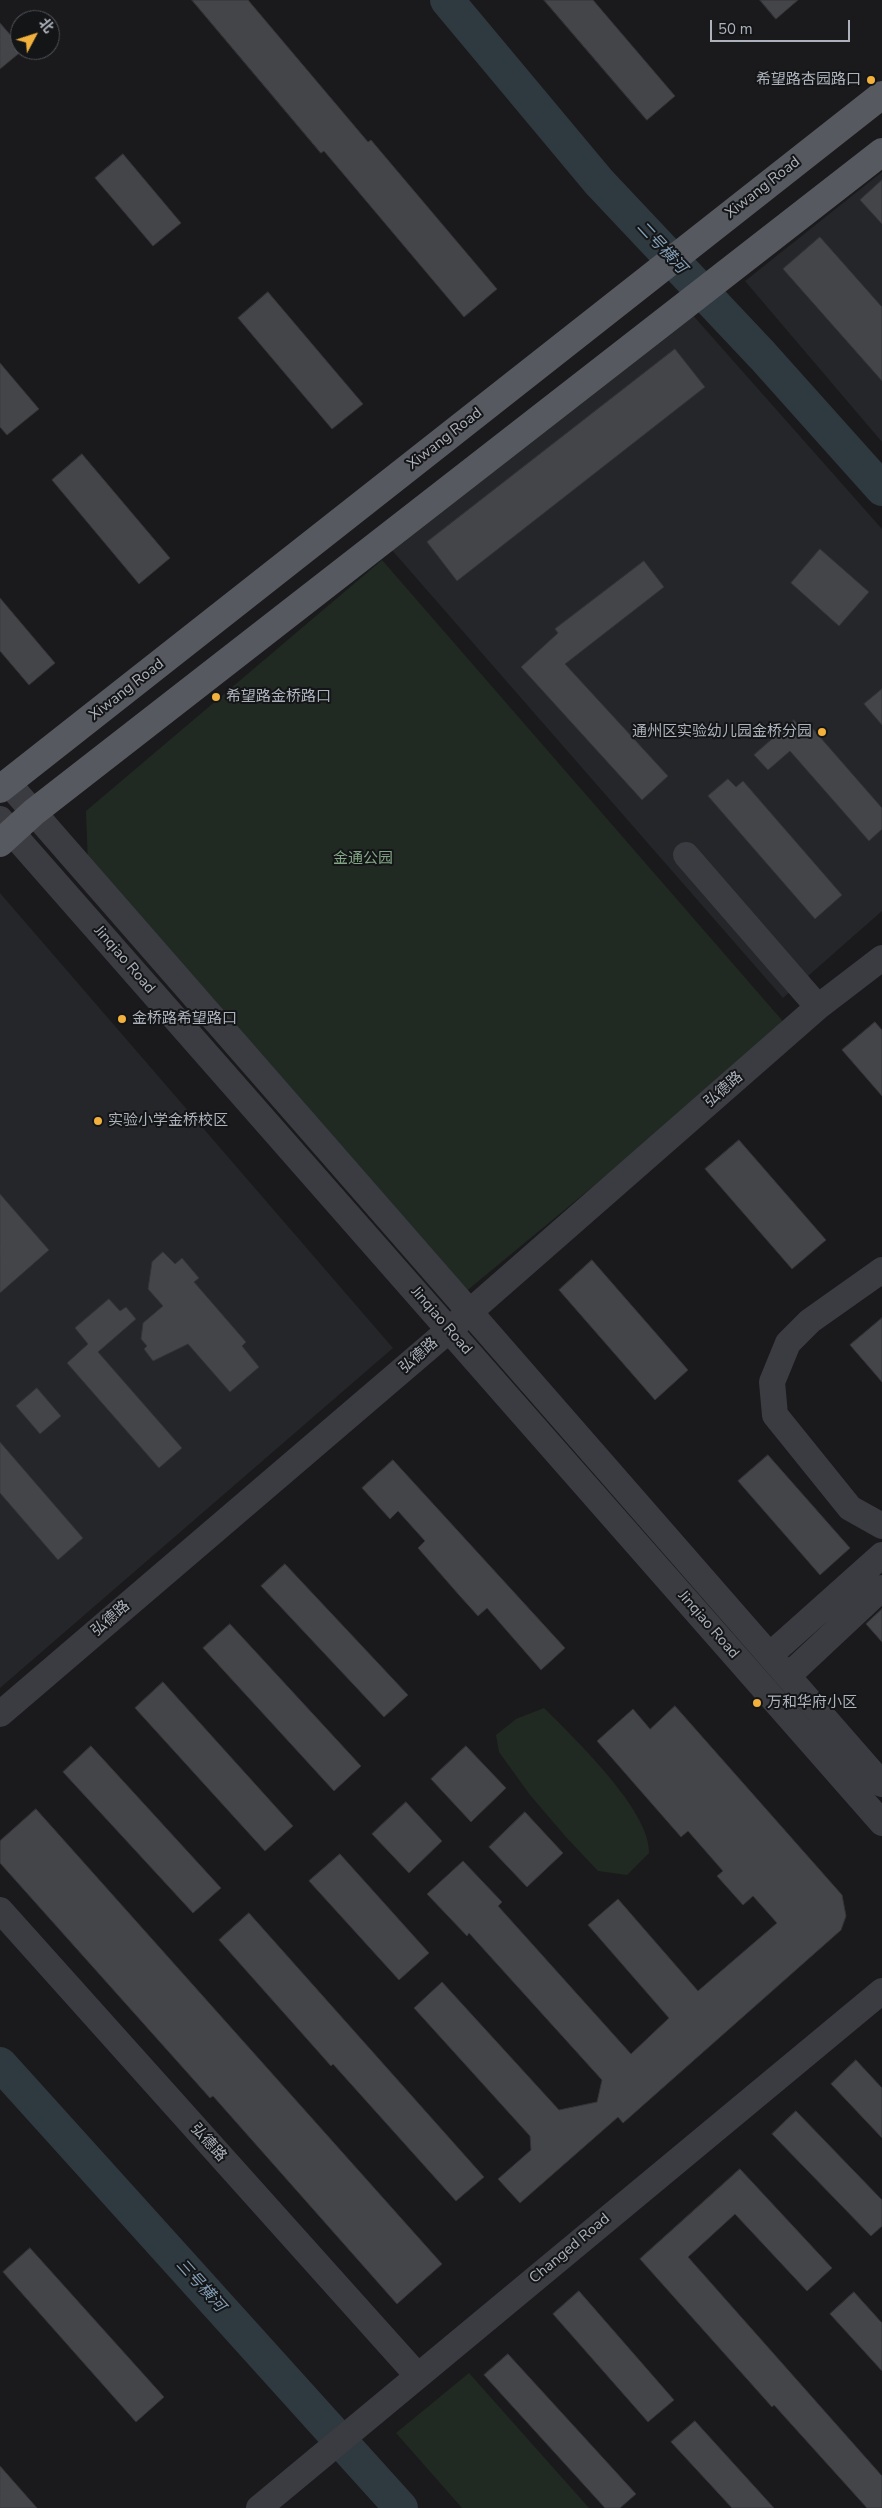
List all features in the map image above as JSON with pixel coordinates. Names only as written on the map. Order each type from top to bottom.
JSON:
[{"type":"main road","name":"Xiwang Road","points":[[4,786],[882,95]]},
{"type":"main road","points":[[4,832],[34,812],[882,152]]},
{"type":"street","name":"Jinqiao Road","points":[[4,786],[34,812],[882,1784]]},
{"type":"street","name":"Jinqiao Road","points":[[4,832],[449,1330],[882,1823]]},
{"type":"street","points":[[686,855],[818,1007]]},
{"type":"street","name":"弘德路","points":[[0,1714],[449,1330],[818,1007],[882,958]]},
{"type":"street","points":[[882,1270],[810,1321],[788,1343],[772,1382],[775,1415],[850,1508],[882,1526]]},
{"type":"street","points":[[770,1656],[882,1555]]},
{"type":"street","points":[[788,1676],[882,1588]]},
{"type":"street","name":"弘德路","points":[[0,1910],[417,2375]]},
{"type":"street","name":"Changed Road","points":[[260,2508],[417,2375],[882,1991]]},
{"type":"shaded area","points":[[882,172],[882,442],[745,281]]},
{"type":"shaded area","points":[[690,312],[882,529],[882,911],[783,998],[391,549]]},
{"type":"shaded area","name":"实验小学金桥校区","points":[[0,893],[393,1348],[0,1688]]},
{"type":"green space","name":"金通公园","points":[[382,560],[787,1026],[464,1293],[88,865],[86,811]]},
{"type":"green space","points":[[544,1708],[608,1776],[638,1817],[646,1836],[649,1853],[627,1875],[598,1871],[530,1795],[499,1752],[496,1735],[516,1719]]},
{"type":"green space","points":[[469,2373],[589,2508],[462,2508],[396,2433]]},
{"type":"building","points":[[192,0],[248,0],[368,142],[371,140],[497,289],[464,317],[324,151],[321,153]]},
{"type":"building","points":[[544,0],[593,0],[675,96],[647,120]]},
{"type":"building","points":[[760,0],[798,0],[776,19]]},
{"type":"building","points":[[0,23],[10,34],[11,60],[0,69]]},
{"type":"building","points":[[123,154],[181,223],[153,246],[95,178]]},
{"type":"building","points":[[882,180],[882,224],[860,200]]},
{"type":"building","points":[[820,237],[882,307],[882,381],[783,269]]},
{"type":"building","points":[[268,292],[363,404],[332,429],[238,318]]},
{"type":"building","points":[[675,349],[705,387],[457,581],[427,542]]},
{"type":"building","points":[[0,363],[39,409],[7,435],[0,427]]},
{"type":"building","points":[[82,454],[170,558],[139,584],[52,480]]},
{"type":"building","points":[[820,549],[869,592],[839,626],[791,583]]},
{"type":"building","points":[[644,561],[664,587],[565,664],[668,776],[642,800],[521,667],[558,633],[555,629]]},
{"type":"building","points":[[0,598],[55,663],[29,685],[0,651]]},
{"type":"building","points":[[882,689],[882,725],[864,704]]},
{"type":"building","points":[[794,720],[800,727],[806,721],[882,808],[882,829],[869,841],[790,751],[768,770],[754,755]]},
{"type":"building","points":[[728,779],[736,787],[743,781],[842,895],[815,919],[708,796]]},
{"type":"building","points":[[875,1022],[882,1030],[882,1096],[842,1050]]},
{"type":"building","points":[[739,1140],[826,1240],[792,1269],[705,1169]]},
{"type":"building","points":[[0,1194],[49,1250],[0,1293]]},
{"type":"building","points":[[163,1252],[175,1264],[182,1258],[199,1278],[194,1282],[246,1342],[242,1346],[259,1367],[230,1392],[188,1344],[153,1361],[144,1349],[147,1346],[141,1339],[143,1323],[163,1306],[148,1289],[152,1262]]},
{"type":"building","points":[[592,1260],[688,1370],[655,1400],[559,1290]]},
{"type":"building","points":[[109,1299],[120,1311],[126,1307],[136,1319],[98,1352],[182,1448],[159,1468],[67,1363],[88,1344],[75,1328]]},
{"type":"building","points":[[882,1318],[882,1382],[850,1345]]},
{"type":"building","points":[[37,1388],[61,1416],[40,1434],[16,1406]]},
{"type":"building","points":[[0,1442],[83,1538],[58,1560],[0,1493]]},
{"type":"building","points":[[768,1455],[850,1548],[820,1575],[738,1481]]},
{"type":"building","points":[[393,1460],[565,1648],[541,1670],[487,1608],[478,1616],[459,1595],[418,1548],[425,1541],[398,1511],[390,1519],[362,1488]]},
{"type":"building","points":[[285,1564],[408,1695],[384,1717],[261,1586]]},
{"type":"building","points":[[882,1609],[882,1642],[866,1624]]},
{"type":"building","points":[[230,1624],[361,1766],[334,1791],[203,1648]]},
{"type":"building","points":[[163,1682],[293,1826],[265,1851],[135,1708]]},
{"type":"building","points":[[675,1706],[842,1895],[846,1916],[841,1930],[623,2123],[618,2117],[520,2203],[498,2179],[531,2150],[530,2136],[414,2008],[442,1982],[559,2110],[597,2102],[602,2080],[469,1933],[467,1936],[427,1894],[463,1861],[502,1902],[498,1906],[631,2054],[669,2018],[588,1925],[618,1899],[698,1991],[777,1923],[753,1896],[743,1905],[717,1876],[723,1871],[688,1831],[681,1837],[597,1741],[633,1709],[650,1729]]},
{"type":"building","points":[[91,1746],[221,1888],[193,1913],[63,1772]]},
{"type":"building","points":[[466,1746],[506,1788],[471,1822],[431,1779]]},
{"type":"building","points":[[406,1802],[442,1841],[409,1873],[372,1834]]},
{"type":"building","points":[[36,1809],[442,2264],[397,2304],[213,2096],[210,2098],[0,1863],[0,1841]]},
{"type":"building","points":[[525,1812],[563,1853],[527,1887],[489,1847]]},
{"type":"building","points":[[340,1854],[429,1953],[399,1980],[309,1881]]},
{"type":"building","points":[[249,1913],[484,2177],[456,2201],[333,2064],[331,2066],[219,1940]]},
{"type":"building","points":[[856,2060],[882,2088],[882,2138],[831,2084]]},
{"type":"building","points":[[796,2111],[882,2200],[882,2226],[871,2236],[772,2134]]},
{"type":"building","points":[[740,2169],[832,2268],[807,2291],[735,2214],[688,2257],[882,2476],[882,2508],[867,2508],[774,2405],[772,2407],[640,2259]]},
{"type":"building","points":[[30,2248],[164,2397],[136,2422],[3,2272]]},
{"type":"building","points":[[579,2291],[674,2400],[648,2422],[553,2314]]},
{"type":"building","points":[[854,2292],[882,2323],[882,2371],[830,2314]]},
{"type":"building","points":[[508,2354],[636,2494],[620,2508],[605,2508],[484,2375]]},
{"type":"building","points":[[695,2421],[774,2508],[732,2508],[671,2442]]},
{"type":"building","points":[[0,2466],[37,2508],[0,2508]]},
{"type":"waterway","name":"二号横河","points":[[447,0],[599,182],[763,356],[882,489]]},
{"type":"waterway","name":"三号横河","points":[[0,2064],[401,2508]]},
{"type":"place","name":"希望路杏园路口","points":[[871,80]]},
{"type":"place","name":"希望路金桥路口","points":[[216,697]]},
{"type":"place","name":"通州区实验幼儿园金桥分园","points":[[822,732]]},
{"type":"place","name":"金桥路希望路口","points":[[122,1019]]},
{"type":"place","name":"实验小学金桥校区","points":[[98,1121]]},
{"type":"place","name":"万和华府小区","points":[[757,1703]]}]
